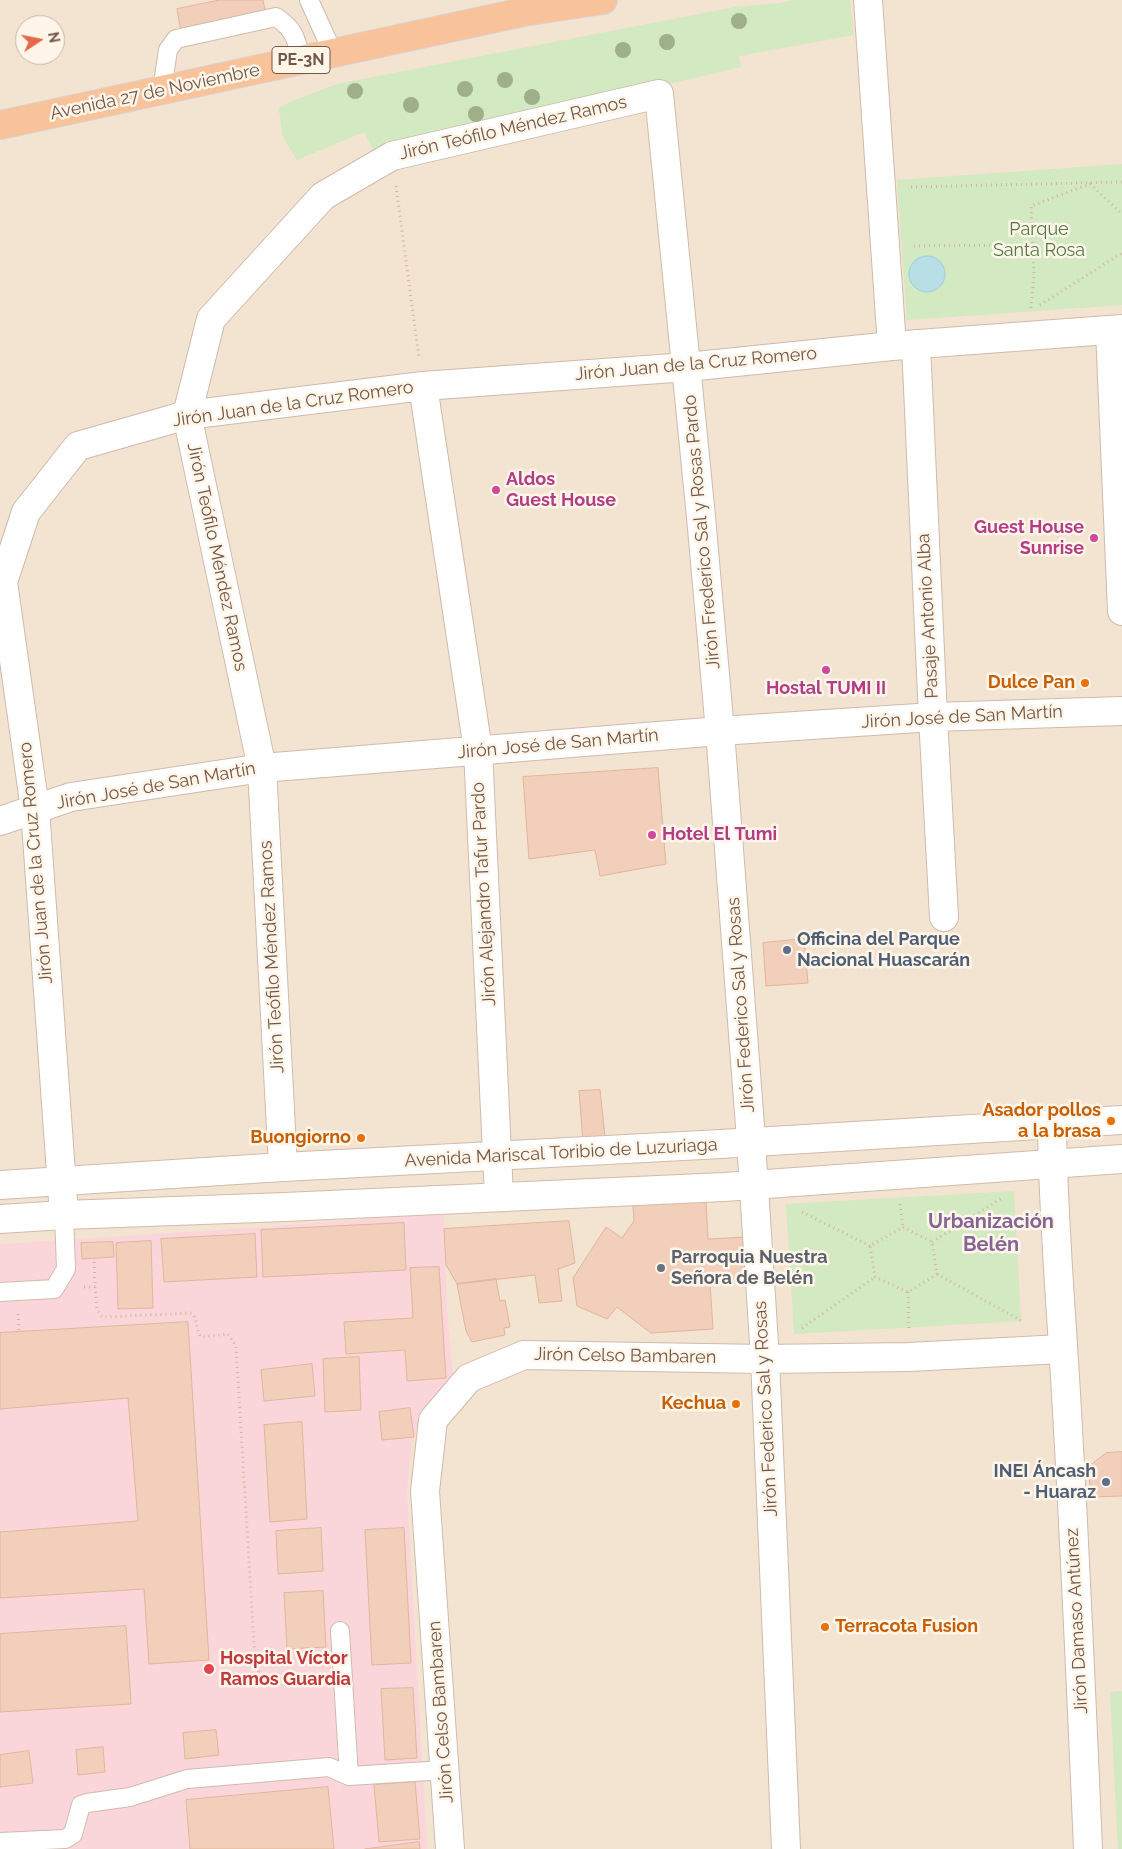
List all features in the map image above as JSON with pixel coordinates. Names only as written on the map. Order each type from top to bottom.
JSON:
[{"type":"highway","name":"Avenida 27 de Noviembre","points":[[0,125],[523,12],[604,0]]},
{"type":"street","name":"Pasaje Antonio Alba","points":[[868,0],[904,345],[933,717],[944,917]]},
{"type":"street","name":"Jirón Teófilo Méndez Ramos","points":[[283,1167],[262,768],[187,415],[211,319],[323,196],[392,156],[659,94]]},
{"type":"street","name":"Jirón Frederico Sal y Rosas Pardo","points":[[659,94],[687,367],[720,731]]},
{"type":"street","name":"Jirón Juan de la Cruz Romero","points":[[64,1214],[35,809],[2,582],[26,512],[78,446],[187,415],[423,386],[687,367],[904,345],[1116,330]]},
{"type":"street","points":[[1116,330],[1122,611]]},
{"type":"street","name":"Jirón Alejandro Tafur Pardo","points":[[423,386],[478,750],[499,1196]]},
{"type":"street","name":"Jirón José de San Martín","points":[[0,821],[71,797],[262,768],[720,731],[933,717],[1122,711]]},
{"type":"street","name":"Jirón Federico Sal y Rosas","points":[[720,731],[751,1142],[765,1359],[786,1849]]},
{"type":"street","name":"Avenida Mariscal Toribio de Luzuriaga","points":[[0,1185],[283,1167],[1122,1120]]},
{"type":"street","name":"Jirón Damaso Antúnez","points":[[1052,1124],[1052,1164],[1068,1428],[1088,1849]]},
{"type":"street","points":[[0,1219],[64,1214],[285,1207],[753,1185],[1122,1159]]},
{"type":"street","name":"Jirón Celso Bambaren","points":[[450,1849],[425,1491],[433,1420],[469,1378],[524,1354],[765,1359],[909,1357],[1062,1349]]},
{"type":"lane","points":[[310,0],[333,52]]},
{"type":"lane","points":[[162,90],[168,50],[176,39],[276,17],[288,25],[296,36],[301,60]]},
{"type":"lane","points":[[0,1292],[54,1289],[66,1269],[64,1214]]},
{"type":"lane","points":[[340,1631],[349,1776]]},
{"type":"lane","points":[[0,1842],[65,1839],[73,1834],[81,1805],[87,1802],[130,1797],[187,1779],[329,1767],[349,1776],[445,1770]]},
{"type":"path","points":[[392,156],[423,386]]},
{"type":"path","points":[[907,188],[1122,182]]},
{"type":"path","points":[[1090,184],[1122,214]]},
{"type":"path","points":[[1031,311],[1034,276],[1031,206],[1090,184]]},
{"type":"path","points":[[911,246],[1033,245]]},
{"type":"path","points":[[1031,311],[1122,253]]},
{"type":"path","points":[[1031,311],[1040,310]]},
{"type":"path","points":[[932,1242],[1006,1196]]},
{"type":"path","points":[[794,1209],[870,1246]]},
{"type":"path","points":[[870,1246],[903,1228],[932,1242]]},
{"type":"path","points":[[932,1242],[937,1274]]},
{"type":"path","points":[[870,1246],[875,1277]]},
{"type":"path","points":[[937,1274],[1021,1320],[1062,1349]]},
{"type":"path","points":[[908,1292],[937,1274]]},
{"type":"path","points":[[765,1359],[794,1334],[875,1277]]},
{"type":"path","points":[[875,1277],[908,1292]]},
{"type":"path","points":[[95,1287],[97,1309],[102,1317],[192,1313],[195,1317],[197,1331],[201,1337],[228,1334],[236,1346],[255,1661],[261,1678],[343,1674]]},
{"type":"path","points":[[908,1292],[909,1357]]},
{"type":"shaded area","points":[[0,0],[1122,0],[1122,1849],[0,1849]]},
{"type":"shaded area","name":"Hospital Víctor Ramos Guardia","points":[[444,1213],[447,1309],[453,1375],[431,1399],[412,1442],[407,1490],[427,1849],[0,1849],[0,1244]]},
{"type":"green space","points":[[793,0],[850,0],[854,35],[739,56],[741,67],[390,150],[377,157],[364,132],[297,160],[283,137],[279,108],[337,84],[735,7]]},
{"type":"green space","name":"Parque Santa Rosa","points":[[1122,164],[1122,305],[907,320],[897,180]]},
{"type":"green space","points":[[1014,1191],[1021,1321],[794,1334],[786,1204]]},
{"type":"green space","points":[[1122,1691],[1122,1849],[1118,1849],[1110,1692]]},
{"type":"water","points":[[927,256],[934,257],[940,261],[944,267],[944,281],[940,287],[934,291],[927,292],[920,291],[914,287],[910,281],[909,274],[910,267],[914,261],[920,257]]},
{"type":"building","points":[[220,0],[263,0],[268,26],[183,43],[177,9]]},
{"type":"building","points":[[658,768],[666,864],[600,876],[595,850],[529,859],[523,777]]},
{"type":"building","points":[[804,939],[808,983],[766,986],[763,943]]},
{"type":"building","points":[[600,1090],[605,1137],[583,1142],[579,1091]]},
{"type":"building","points":[[706,1201],[708,1239],[747,1237],[749,1280],[710,1283],[713,1329],[651,1333],[617,1307],[607,1319],[577,1306],[573,1278],[606,1227],[622,1238],[634,1221],[633,1205]]},
{"type":"building","points":[[569,1221],[575,1263],[558,1269],[562,1301],[539,1303],[535,1275],[457,1284],[446,1265],[444,1229]]},
{"type":"building","points":[[404,1223],[406,1270],[263,1277],[261,1230]]},
{"type":"building","points":[[255,1234],[257,1277],[164,1282],[161,1239]]},
{"type":"building","points":[[151,1241],[153,1308],[118,1309],[116,1243]]},
{"type":"building","points":[[113,1242],[114,1257],[82,1259],[81,1243]]},
{"type":"building","points":[[439,1267],[446,1378],[407,1381],[405,1350],[346,1354],[344,1322],[413,1318],[410,1268]]},
{"type":"building","points":[[496,1279],[500,1301],[505,1300],[510,1327],[504,1328],[505,1335],[472,1342],[466,1331],[457,1284]]},
{"type":"building","points":[[188,1322],[209,1660],[149,1664],[144,1589],[0,1598],[0,1532],[138,1521],[128,1398],[0,1409],[0,1333]]},
{"type":"building","points":[[359,1357],[361,1410],[325,1412],[323,1359]]},
{"type":"building","points":[[312,1364],[315,1396],[264,1401],[261,1370]]},
{"type":"building","points":[[410,1408],[414,1437],[382,1440],[379,1412]]},
{"type":"building","points":[[302,1422],[307,1519],[270,1522],[264,1425]]},
{"type":"building","name":"INEI Áncash - Huaraz","points":[[1122,1452],[1122,1496],[1091,1497],[1088,1467],[1106,1453]]},
{"type":"building","points":[[321,1528],[323,1571],[278,1574],[276,1531]]},
{"type":"building","points":[[404,1528],[411,1663],[372,1665],[365,1530]]},
{"type":"building","points":[[323,1591],[326,1647],[287,1649],[284,1593]]},
{"type":"building","points":[[126,1626],[131,1704],[0,1712],[0,1634]]},
{"type":"building","points":[[413,1688],[417,1758],[385,1760],[381,1689]]},
{"type":"building","points":[[216,1730],[219,1755],[185,1759],[183,1733]]},
{"type":"building","points":[[103,1747],[105,1772],[78,1775],[76,1750]]},
{"type":"building","points":[[29,1751],[33,1783],[0,1787],[0,1755]]},
{"type":"building","points":[[415,1782],[420,1839],[379,1842],[374,1785]]},
{"type":"building","points":[[328,1787],[334,1849],[190,1849],[186,1800]]},
{"type":"building","points":[[419,1842],[420,1849],[365,1849]]},
{"type":"place","name":"Aldos Guest House","points":[[496,490]]},
{"type":"place","name":"Guest House Sunrise","points":[[1094,538]]},
{"type":"place","name":"Hostal TUMI II","points":[[826,670]]},
{"type":"place","name":"Dulce Pan","points":[[1085,683]]},
{"type":"place","name":"Hotel El Tumi","points":[[652,835]]},
{"type":"place","name":"Officina del Parque Nacional Huascarán","points":[[787,950]]},
{"type":"place","name":"Asador pollos a la brasa","points":[[1111,1121]]},
{"type":"place","name":"Buongiorno","points":[[361,1138]]},
{"type":"place","name":"Parroquia Nuestra Señora de Belén","points":[[661,1268]]},
{"type":"place","name":"Kechua","points":[[736,1404]]},
{"type":"place","name":"INEI Áncash - Huaraz","points":[[1106,1482]]},
{"type":"place","name":"Terracota Fusion","points":[[825,1627]]},
{"type":"place","name":"Hospital Víctor Ramos Guardia","points":[[209,1669]]},
{"type":"district","name":"Urbanización Belén","points":[[991,1234]]}]
